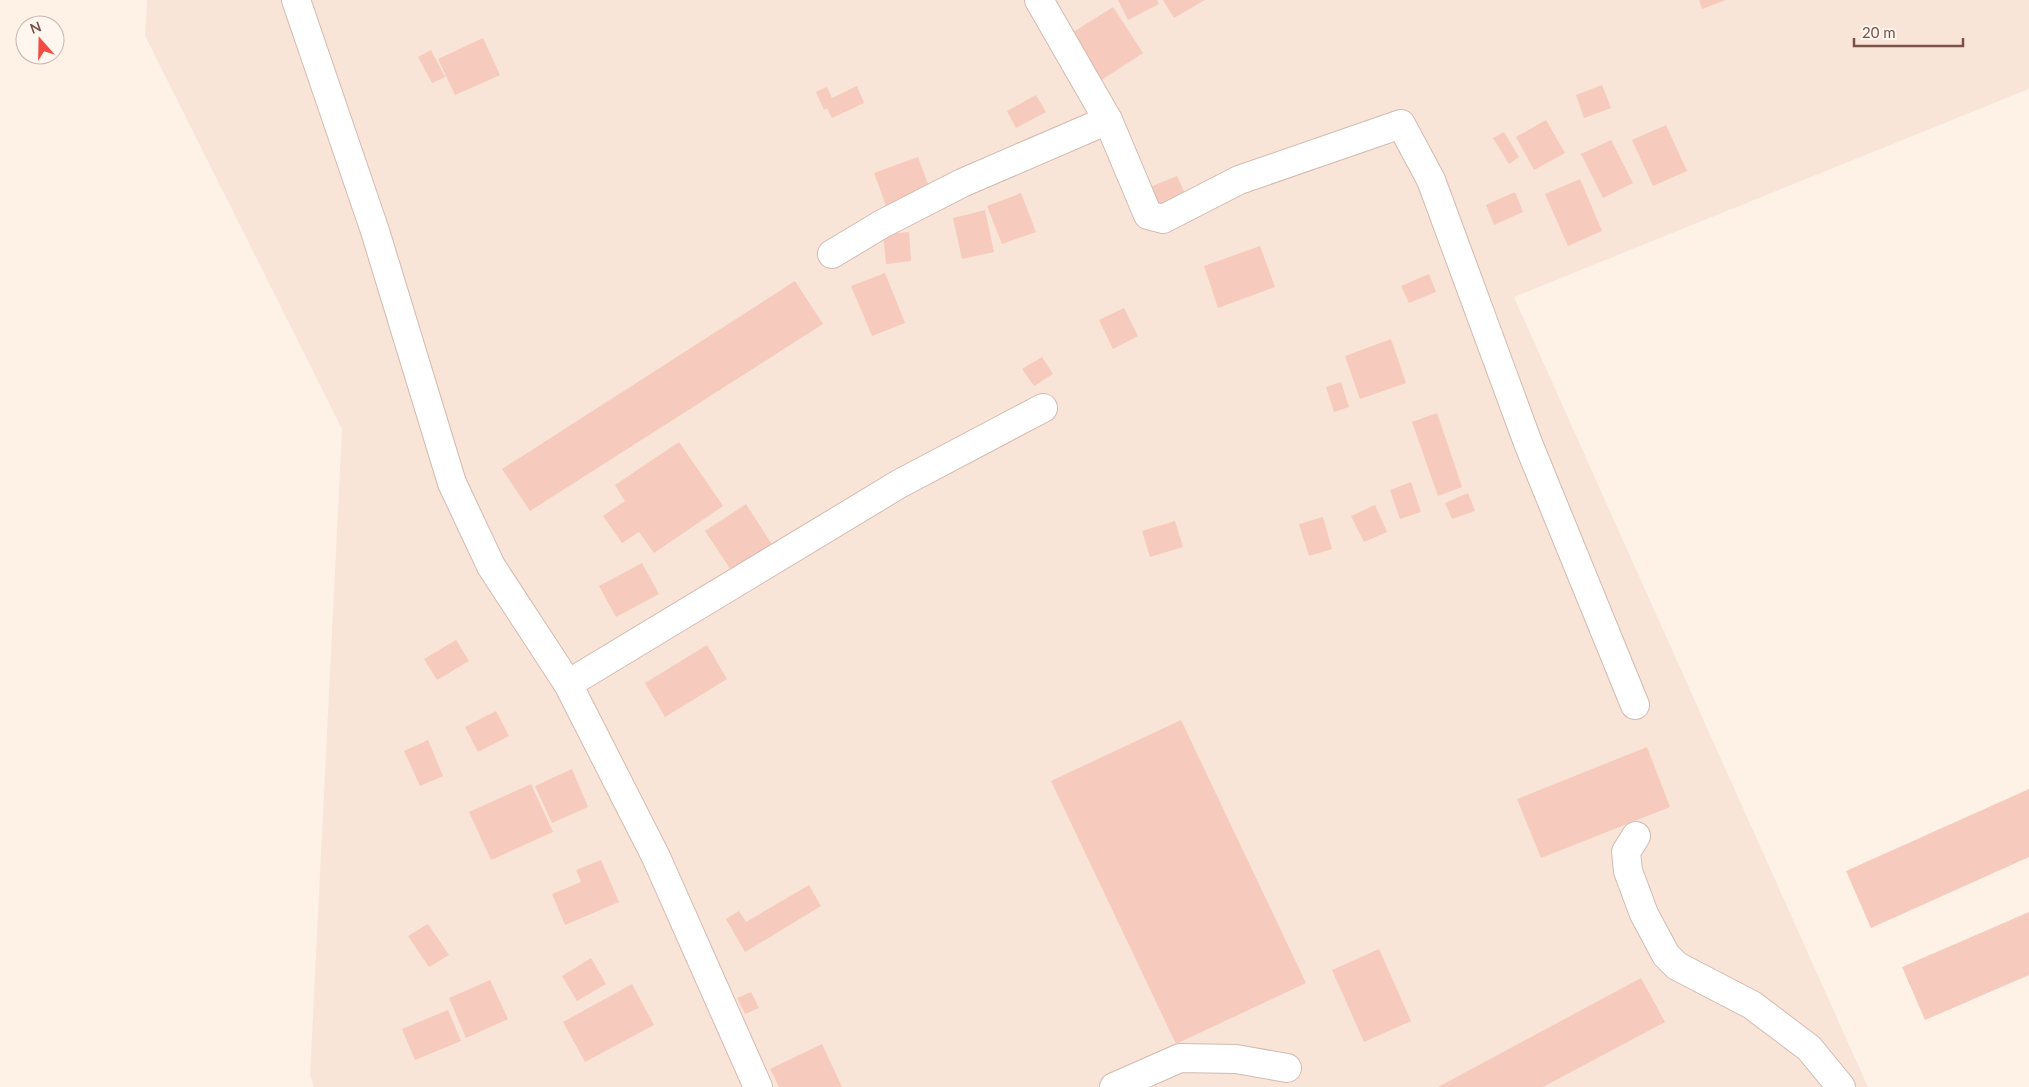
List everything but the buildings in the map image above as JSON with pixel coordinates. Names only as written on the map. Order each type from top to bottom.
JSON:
[{"type":"street","points":[[296,0],[375,231],[452,483],[491,566],[568,684],[656,857],[758,1087]]},
{"type":"street","points":[[1039,0],[1108,120],[1148,214],[1163,219],[1240,180],[1401,124],[1431,180],[1528,443],[1635,705]]},
{"type":"street","points":[[832,254],[882,224],[962,183],[1108,120]]},
{"type":"street","points":[[568,684],[900,484],[1043,408]]},
{"type":"street","points":[[1636,836],[1626,852],[1628,871],[1644,914],[1666,955],[1677,966],[1752,1004],[1809,1048],[1841,1087]]},
{"type":"street","points":[[1114,1087],[1180,1058],[1236,1059],[1287,1068]]},
{"type":"shaded area","points":[[147,0],[2029,0],[2029,89],[1514,297],[1868,1087],[314,1087],[310,1075],[342,429],[145,36]]}]
